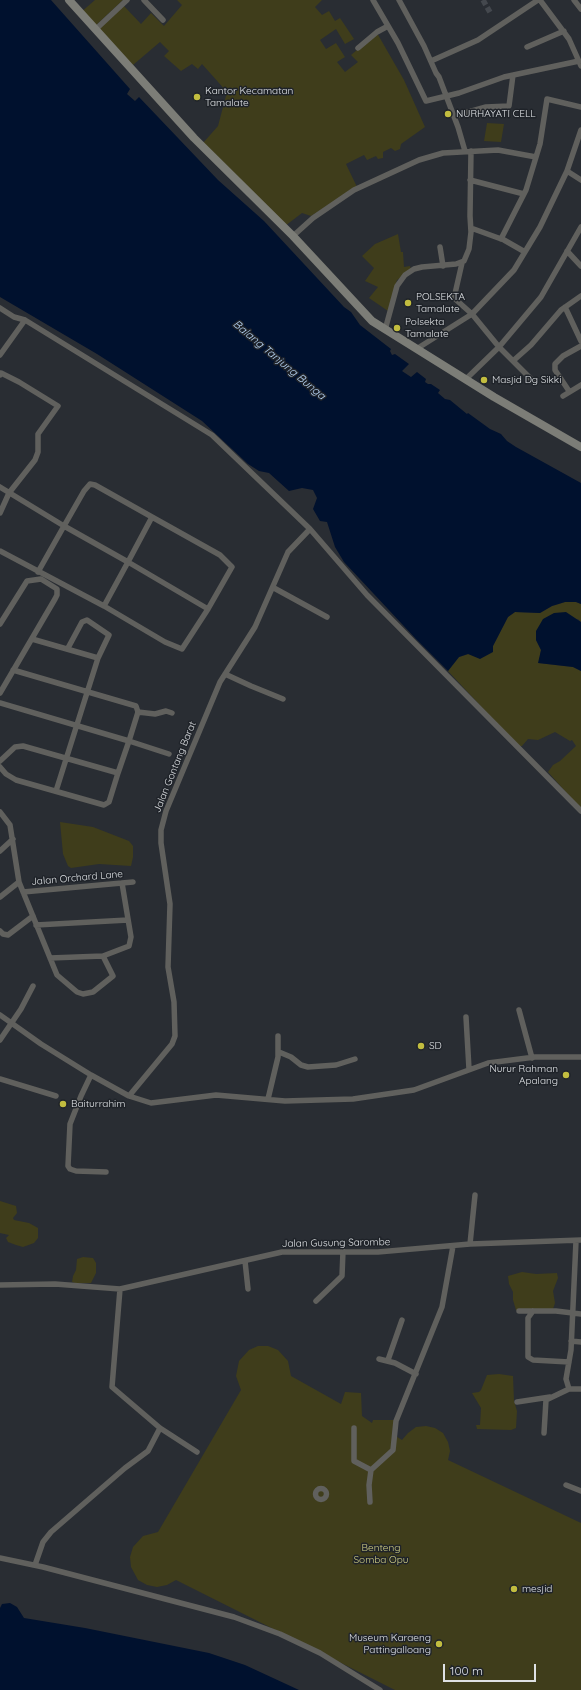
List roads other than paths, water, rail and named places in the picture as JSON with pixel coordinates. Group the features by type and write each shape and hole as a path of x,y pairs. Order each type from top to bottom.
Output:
{"street":[{"path":"69,0 194,138 293,236 362,312 385,330 418,348 466,379 581,447"},
{"path":"96,29 127,0"},
{"path":"144,0 163,20"},
{"path":"373,0 402,50 425,100 430,101 446,97 513,75 580,60 564,31 539,0 478,40 431,61"},
{"path":"399,0 431,61 468,151 471,228 468,250 462,263 454,298 472,314 499,347 533,381"},
{"path":"574,0 581,9"},
{"path":"358,48 377,32 388,26"},
{"path":"528,47 564,31"},
{"path":"454,116 486,107 509,106 513,75"},
{"path":"501,239 524,194 536,157 548,100 581,107"},
{"path":"418,348 472,314 506,279 540,227 567,171 581,130"},
{"path":"293,236 313,218 339,199 365,183 419,160 443,153 468,151 509,151 536,157"},
{"path":"567,171 581,180"},
{"path":"470,180 524,194"},
{"path":"466,379 499,347 541,297 581,227"},
{"path":"471,228 501,239 525,252"},
{"path":"440,247 443,266"},
{"path":"567,251 581,266"},
{"path":"385,330 397,286 401,279 417,268 462,263"},
{"path":"513,361 565,307 581,296"},
{"path":"565,307 581,341"},
{"path":"0,308 14,317 25,320 204,430 310,529 367,595 581,811"},
{"path":"0,355 25,320"},
{"path":"569,391 556,370 555,364 563,356 581,346"},
{"path":"0,375 1,374 19,382 58,406 38,434 38,452 34,460 10,493 0,513"},
{"path":"563,396 581,385"},
{"path":"0,552 38,572 104,606 180,649 184,647 231,570 230,565 220,555 92,484 84,491 38,572"},
{"path":"0,487 64,526 208,609"},
{"path":"104,606 152,517"},
{"name":"Jalan Gontang Barat","path":"129,1096 172,1044 175,1036 174,1002 168,967 170,900 161,843 161,830 166,811 225,674 255,627 274,588 288,552 310,529"},
{"path":"0,624 27,581 36,578 46,581 57,589 57,595 0,693"},
{"path":"274,588 327,617"},
{"path":"56,791 86,691 98,658 109,636 87,620 83,620 68,648"},
{"path":"32,639 68,648 98,658"},
{"path":"0,767 6,774 16,780 106,805 110,799 138,712 136,706 14,670"},
{"path":"225,674 282,699"},
{"path":"0,703 169,754"},
{"path":"138,712 155,714 166,711 172,713"},
{"path":"0,761 15,747 23,746 118,773"},
{"path":"0,812 10,825 19,882 54,971 60,979 77,992 83,994 93,992 113,976 103,956"},
{"path":"0,851 13,840"},
{"path":"0,898 19,882"},
{"name":"Jalan Orchard Lane","path":"23,892 133,882"},
{"path":"50,958 103,956 129,946 130,937 122,884"},
{"path":"0,931 3,934 8,935 33,916"},
{"path":"36,925 128,920"},
{"path":"0,1040 12,1024 33,986"},
{"path":"519,1010 532,1058"},
{"path":"0,1015 41,1044 91,1075 129,1096 151,1103 216,1095 285,1101 353,1099 400,1093 425,1086 488,1063 532,1058 581,1057"},
{"path":"466,1017 469,1069"},
{"path":"268,1099 279,1052 278,1036"},
{"path":"279,1052 291,1056 301,1065 308,1067 336,1065 355,1059"},
{"path":"91,1075 80,1096 70,1124 68,1166 70,1169 76,1171 106,1172"},
{"path":"0,1079 56,1096"},
{"path":"470,1244 475,1195"},
{"path":"569,1389 566,1379 571,1342 578,1240"},
{"name":"Jalan Gusung Sarombe","path":"0,1285 55,1284 120,1289 282,1252 378,1252 470,1244 578,1240"},
{"path":"370,1502 370,1470 393,1450 396,1421 442,1307 453,1246"},
{"path":"316,1301 342,1276 343,1251"},
{"path":"245,1261 248,1289"},
{"path":"120,1289 112,1387 160,1428 196,1452"},
{"path":"519,1311 556,1311 581,1314"},
{"path":"533,1311 529,1316 527,1330 529,1359 569,1362"},
{"path":"388,1360 402,1320"},
{"path":"571,1342 581,1342"},
{"path":"379,1359 388,1360 416,1374"},
{"path":"517,1402 550,1398 564,1393 569,1389 581,1390"},
{"path":"544,1432 545,1404 546,1400 550,1398"},
{"path":"35,1565 43,1542 51,1532 125,1468 148,1451 160,1428"},
{"path":"354,1428 354,1461 370,1470"},
{"path":"566,1485 581,1491"},
{"path":"0,1558 35,1565 234,1617 301,1643 380,1690"}],"water":[{"name":"Balang Tanjung Bunga","path":"0,0 51,0 130,89 127,94 135,101 139,97 218,180 264,221 344,307 351,312 360,325 391,349 390,351 392,355 395,354 409,364 402,371 411,377 417,372 426,379 425,382 440,390 438,393 445,399 450,400 467,414 468,413 490,429 501,434 507,441 516,447 581,483 581,604 576,602 565,602 552,606 540,613 515,612 508,617 493,646 493,652 480,659 468,654 459,657 448,671 344,562 335,547 327,522 320,521 313,509 317,498 313,490 302,488 289,491 269,473 259,471 248,464 202,421 97,354 0,297"},
{"path":"566,612 581,622 581,671 573,667 538,663 541,650 536,640 536,631 543,619 554,613"},
{"path":"10,1603 17,1607 24,1618 85,1628 209,1653 245,1665 299,1690 0,1690 0,1608 2,1604"}],"tunnel":[{"path":"483,0 491,14"}],"place":[{"name":"Kantor Kecamatan Tamalate","path":"197,97"},
{"name":"NURHAYATI CELL","path":"448,114"},
{"name":"POLSEKTA Tamalate","path":"408,303"},
{"name":"Polsekta Tamalate","path":"397,328"},
{"name":"Masjid Dg Sikki","path":"484,380"},
{"name":"SD","path":"421,1046"},
{"name":"Nurur Rahman Apalang","path":"566,1075"},
{"name":"Baiturrahim","path":"63,1104"},
{"name":"mesjid","path":"514,1589"},
{"name":"Museum Karaeng Pattingalloang","path":"439,1644"}],"park label":[{"name":"Benteng Somba Opu","path":"381,1554"}]}
